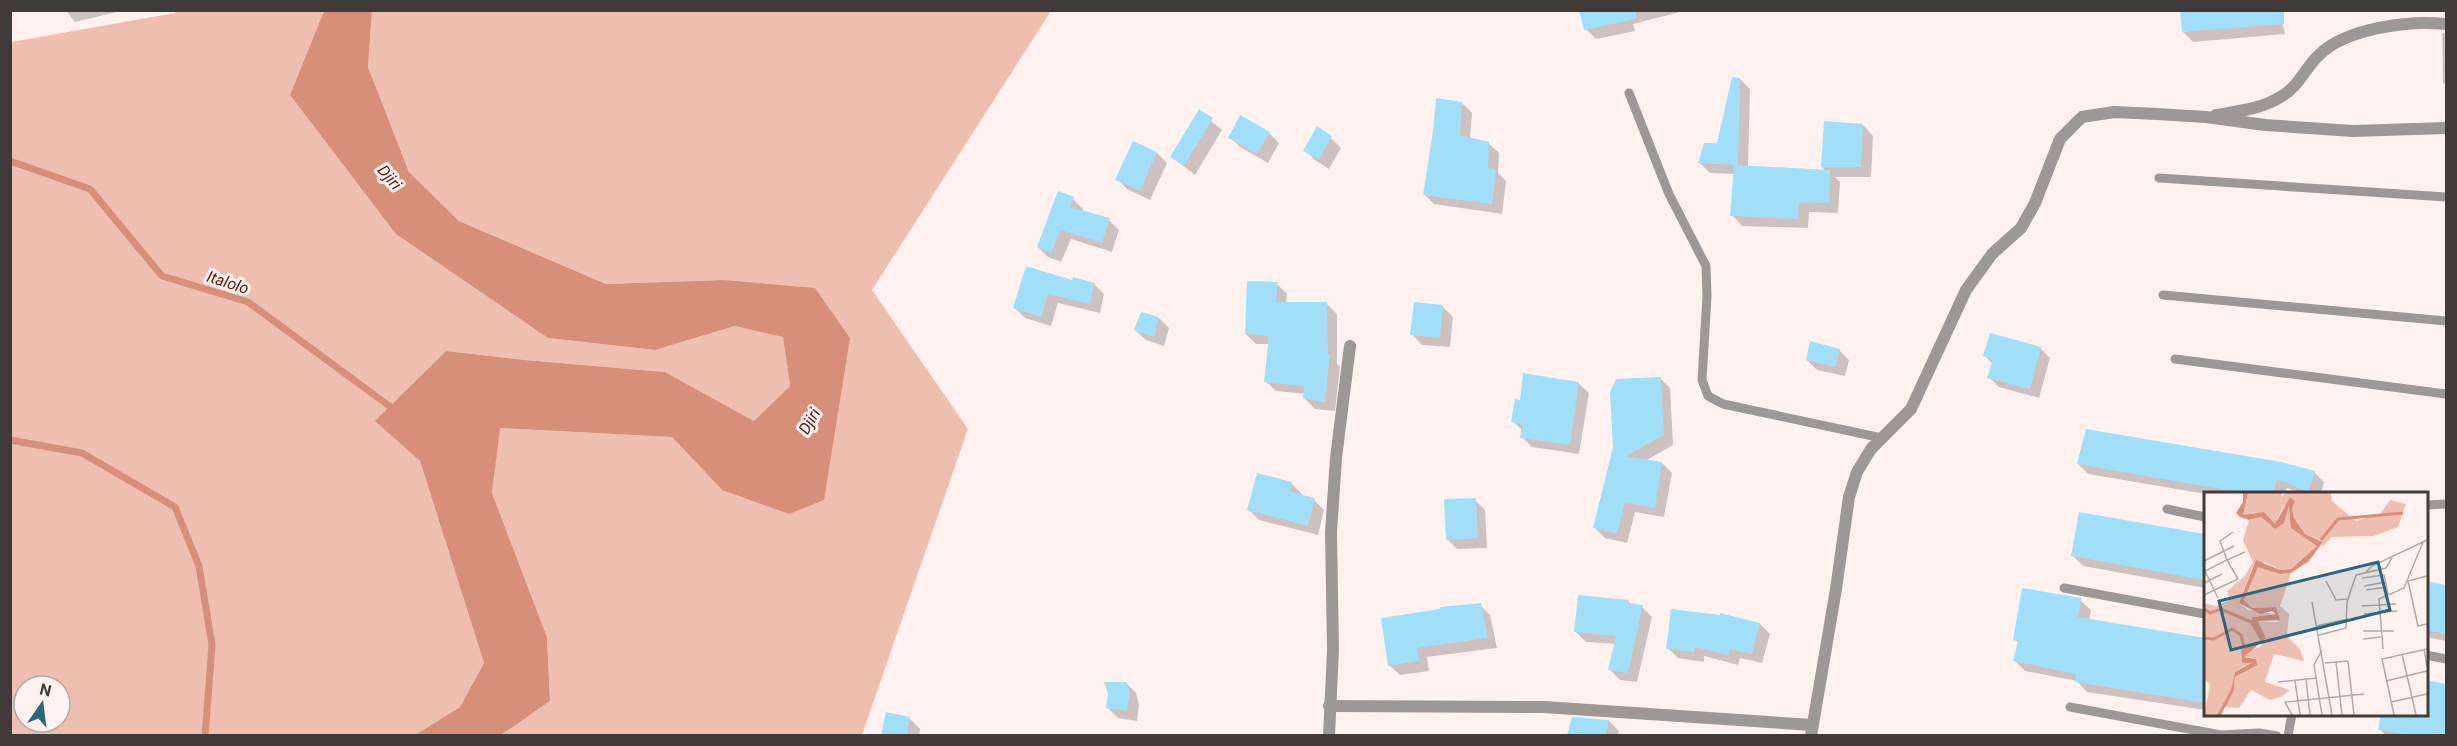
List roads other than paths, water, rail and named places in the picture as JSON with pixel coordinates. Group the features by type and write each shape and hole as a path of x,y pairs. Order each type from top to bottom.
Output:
{"street":[{"path":"2206,117 2261,107 2284,95 2297,83 2311,62 2328,46 2354,34 2404,24 2446,24"},
{"path":"1329,706 1545,707 1812,730 1849,497 1857,472 1871,449 1911,410 1966,290 1992,254 2021,228 2035,203 2060,139 2082,117 2114,112 2206,117 2265,125 2353,131 2446,128"},
{"path":"1329,735 1333,650 1331,532 1336,458 1350,346"}],"lane":[{"path":"1629,93 1669,194 1706,266 1707,296 1702,380 1703,389 1708,396 1723,404 1882,438"},
{"path":"2159,178 2446,197"},
{"path":"2163,295 2446,321"},
{"path":"2175,359 2446,394"},
{"path":"2427,506 2446,504"},
{"path":"2167,509 2204,517"},
{"path":"2064,588 2204,614"},
{"path":"2427,655 2446,659"},
{"path":"2070,707 2221,735 2259,733 2277,735"},
{"path":"2288,735 2292,716"}],"water":[{"name":"Djiri","path":"324,11 372,11 368,67 409,172 459,221 606,284 723,280 815,288 850,338 824,500 789,514 722,490 672,437 500,428 492,493 547,637 550,701 501,735 415,735 460,707 484,663 420,461 375,421 446,351 665,372 754,421 790,386 783,337 735,326 655,350 548,338 396,234 290,95"}],"waterway":[{"name":"Italolo","path":"10,161 90,189 162,276 248,302 396,411"},
{"path":"10,440 82,453 175,507 199,566 212,645 205,736"}]}
